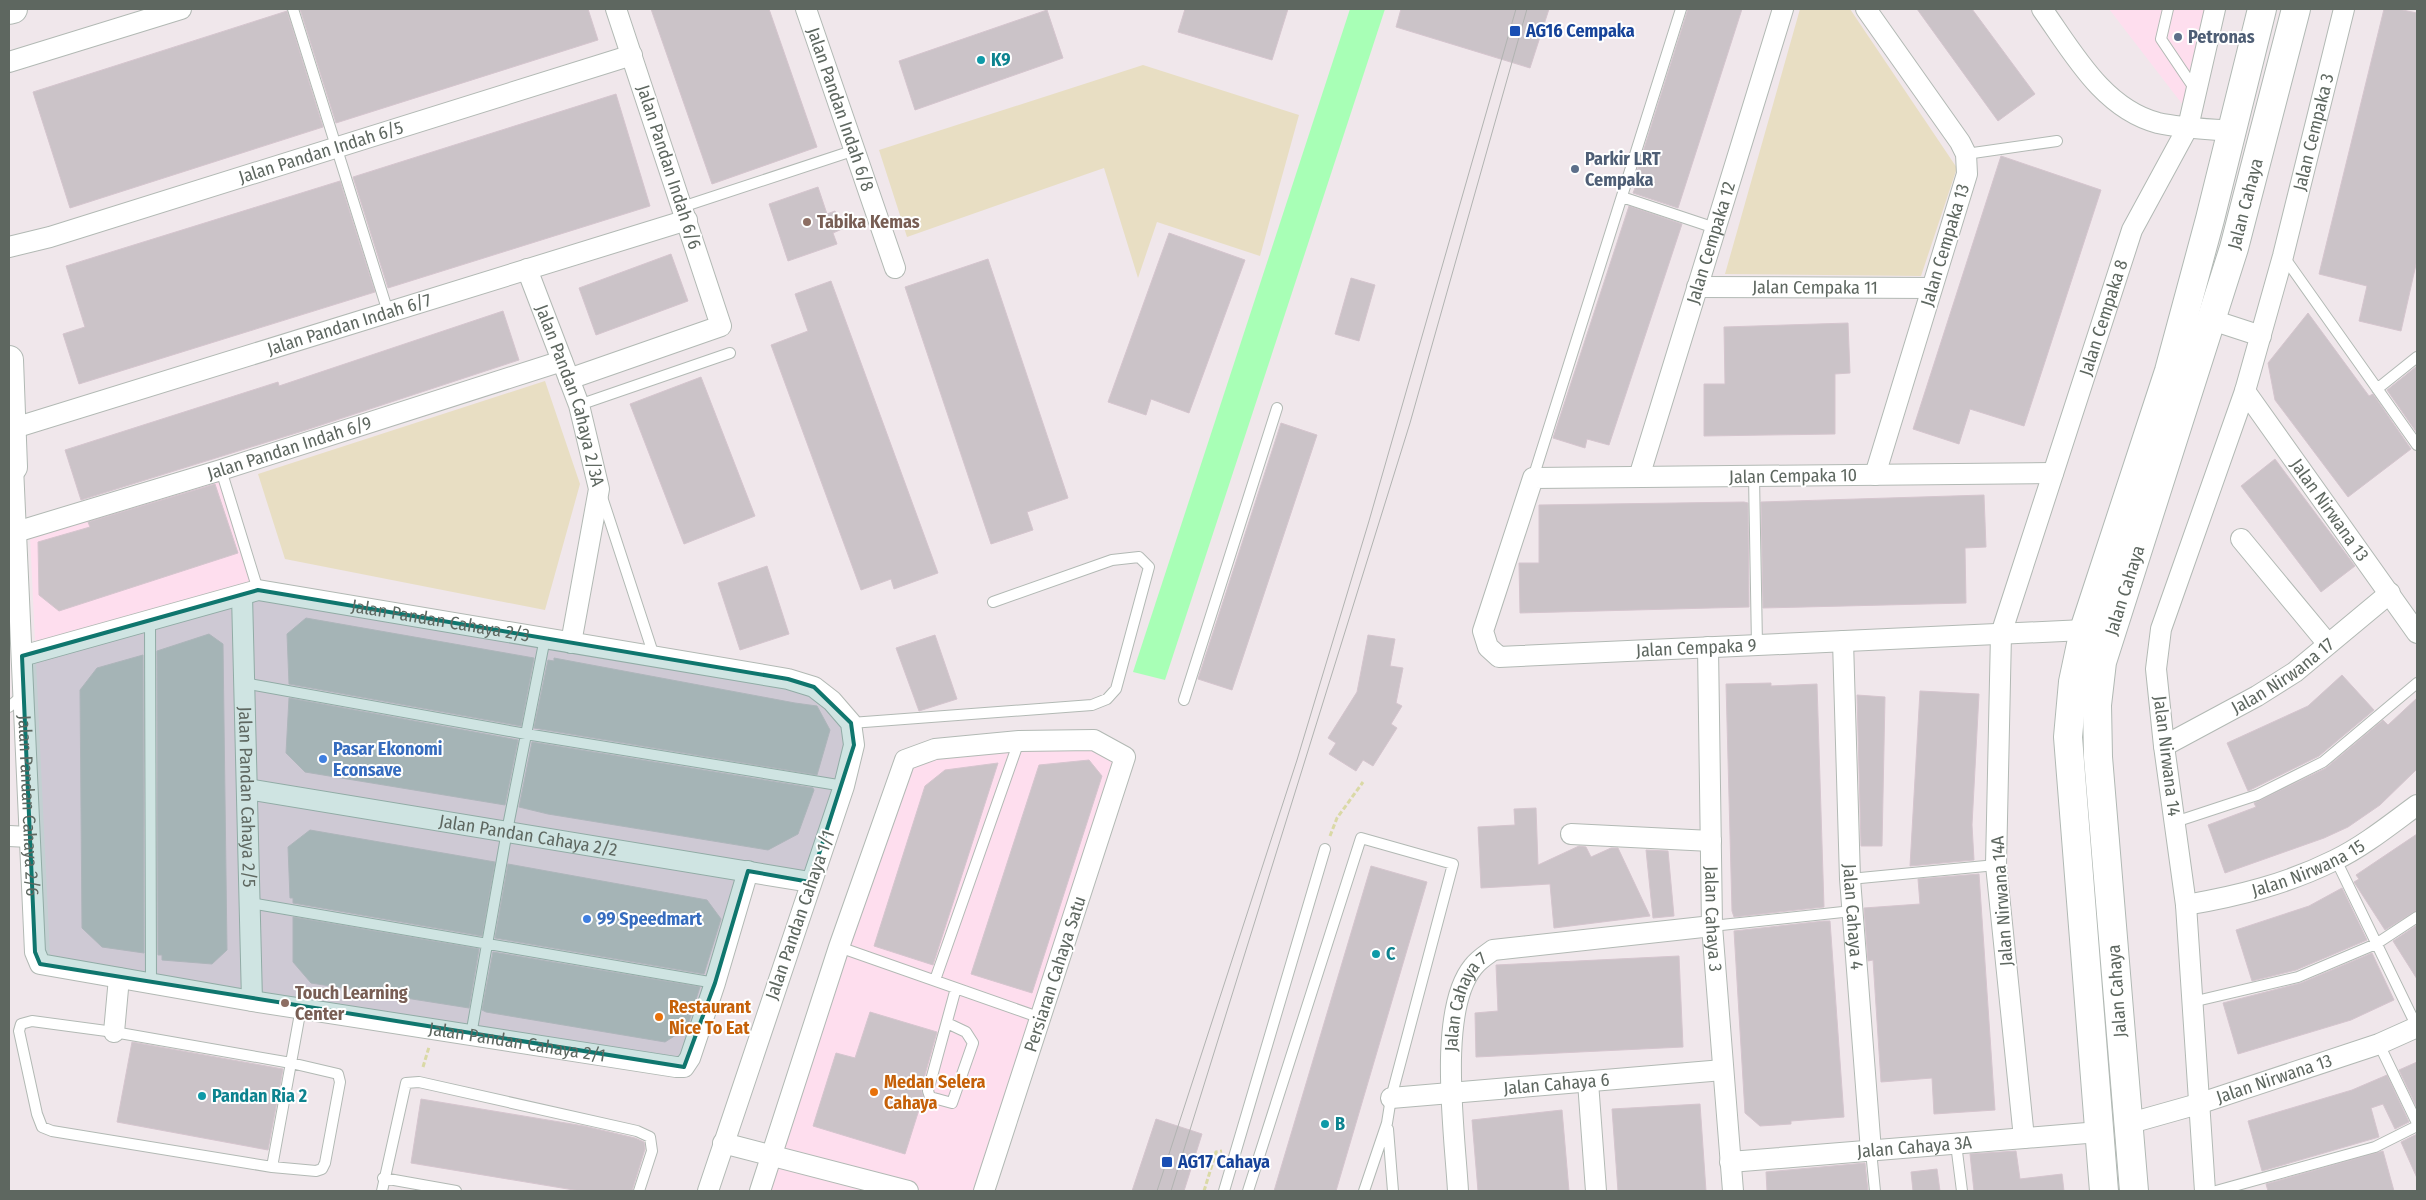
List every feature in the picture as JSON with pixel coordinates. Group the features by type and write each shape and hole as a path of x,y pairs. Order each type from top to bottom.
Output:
{"main road":[{"path":"9,10 13,9"},
{"name":"Jalan Cahaya","path":"2104,1191 2068,737 2073,682 2084,630 2169,371 2210,219 2262,9"},
{"name":"Jalan Cahaya","path":"2134,1191 2098,757 2097,705 2102,662 2234,248 2296,9"},
{"path":"9,360 12,429 11,466"}],"street":[{"path":"9,62 181,9"},
{"name":"Jalan Pandan Indah 6/6","path":"566,370 721,326 616,9"},
{"name":"Jalan Pandan Indah 6/8","path":"806,9 895,268"},
{"name":"Jalan Cempaka 12","path":"1638,477 1783,9"},
{"path":"1866,9 1960,142 1966,154"},
{"path":"2042,9 2085,69 2108,96 2141,116 2157,122 2231,131"},
{"name":"Jalan Cempaka 8","path":"2001,634 2132,230 2188,127 2215,9"},
{"name":"Jalan Cempaka 3","path":"2261,336 2283,256 2344,9"},
{"name":"Jalan Pandan Indah 6/5","path":"9,247 50,237 632,55"},
{"name":"Jalan Cempaka 13","path":"1875,475 1967,174 1966,154"},
{"name":"Jalan Pandan Indah 6/7","path":"12,429 527,269 685,214"},
{"name":"Jalan Pandan Cahaya 2/3A","path":"527,269 579,405 599,489 571,643"},
{"name":"Jalan Cempaka 11","path":"1697,287 1931,288"},
{"path":"2212,320 2261,336"},
{"name":"Jalan Nirwana 14","path":"2205,1191 2186,905 2164,746 2156,669 2161,629 2245,392 2261,336"},
{"name":"Jalan Pandan Indah 6/9","path":"16,532 566,370"},
{"name":"Jalan Nirwana 13","path":"2245,392 2416,631"},
{"name":"Jalan Pandan Cahaya 2/6","path":"11,466 16,532 13,574 22,656 16,701 29,837 36,952 40,964"},
{"name":"Jalan Cempaka 10","path":"1533,478 2053,473"},
{"name":"Jalan Cempaka 9","path":"1533,478 1483,631 1488,647 1499,657 2084,630"},
{"path":"2241,539 2328,644"},
{"name":"Jalan Pandan Cahaya 2/3","path":"22,656 250,593 545,638 788,679 814,687 832,700 851,723"},
{"name":"Jalan Pandan Cahaya 2/5","path":"250,593 244,683 252,1001"},
{"name":"Jalan Nirwana 17","path":"2164,746 2265,691 2295,672 2390,593"},
{"name":"Jalan Nirwana 14A","path":"2001,634 1996,865 2024,1138"},
{"name":"Jalan Cahaya 4","path":"1843,641 1850,879 1872,1151"},
{"name":"Jalan Cahaya 3","path":"1708,647 1712,926 1732,1191"},
{"name":"Jalan Pandan Cahaya 1/1","path":"708,1191 810,882 844,786 854,745 851,723"},
{"name":"Persiaran Cahaya Satu","path":"984,1191 1125,757 1094,740 1020,741"},
{"path":"760,1191 839,947 905,760 935,749 1020,741"},
{"name":"Jalan Pandan Cahaya 2/2","path":"247,789 810,882"},
{"name":"Jalan Nirwana 15","path":"2186,905 2245,894 2290,880 2336,860 2417,805"},
{"path":"1571,834 1711,841"},
{"path":"9,836 29,837"},
{"name":"Jalan Pandan Cahaya 2/1","path":"40,964 252,1001 684,1067 690,1058 715,983 748,871"},
{"name":"Jalan Cahaya 7","path":"1458,1191 1451,1034 1457,999 1472,968 1493,950 1712,926"},
{"path":"114,1032 119,978"},
{"name":"Jalan Nirwana 13","path":"2127,1124 2198,1104 2380,1044 2417,1027"},
{"name":"Jalan Cahaya 6","path":"1390,1098 1723,1070"},
{"path":"1588,1082 1596,1191"},
{"name":"Jalan Cahaya 3A","path":"1730,1162 2099,1132"},
{"path":"723,1143 771,1154 873,1186 908,1191"}],"lane":[{"path":"293,9 388,312"},
{"path":"1533,478 1681,9"},
{"path":"2168,9 2160,39 2197,93"},
{"path":"1966,154 2057,141"},
{"path":"685,214 855,150"},
{"path":"1622,198 1715,228"},
{"path":"2283,256 2417,445"},
{"path":"579,405 730,353"},
{"path":"2377,389 2417,357"},
{"path":"1184,700 1277,408"},
{"path":"222,470 250,593"},
{"path":"1754,476 1757,645"},
{"path":"599,489 654,656"},
{"path":"851,723 1092,705 1107,699 1116,689 1149,567 1139,557 1112,560 993,602"},
{"path":"150,620 151,983"},
{"path":"470,1035 507,831 545,638"},
{"path":"244,683 526,734 844,786"},
{"path":"2175,822 2257,795 2323,762 2417,683"},
{"path":"935,980 1020,741"},
{"path":"1248,1191 1361,838 1453,864 1390,1098 1388,1123 1393,1191"},
{"path":"1224,1191 1325,849"},
{"path":"2336,860 2417,1027"},
{"path":"1850,879 1996,865"},
{"path":"250,903 715,983"},
{"path":"1712,926 1852,911"},
{"path":"2192,1002 2298,977 2376,944 2417,917"},
{"path":"839,947 1041,1018"},
{"path":"947,1023 966,1032 973,1043 952,1104 930,1097 928,1091 956,988"},
{"path":"272,1167 301,1008"},
{"path":"32,1021 114,1032 291,1063 338,1074 338,1092 325,1163 322,1168 316,1171 272,1167 52,1131 42,1127 19,1031 21,1024 32,1021"},
{"path":"2216,1191 2376,1147 2417,1124 2380,1044"},
{"path":"382,1191 383,1178 406,1083 419,1082 650,1137 652,1151 639,1191"},
{"path":"1364,1191 1388,1123"},
{"path":"1956,1144 1962,1191"},
{"name":"Jalan Cahaya 4","path":"1872,1151 1875,1191"},
{"path":"383,1178 456,1191"}],"path":[{"path":"1325,849 1338,818 1364,782"},
{"path":"419,1082 434,1029"}],"highlighted area":[{"path":"258,590 788,679 814,687 851,723 854,745 810,882 748,871 715,983 684,1067 40,964 35,952 22,656"}],"shaded area":[{"path":"1350,9 1385,9 1165,680 1133,672"},
{"path":"1800,9 1850,9 1957,168 1921,276 1725,274"},
{"path":"2109,9 2208,9 2186,109"},
{"path":"1143,65 1299,115 1260,256 1157,222 1138,278 1104,168 907,237 879,150"},
{"path":"545,381 580,484 545,610 285,559 258,474"},
{"path":"219,478 256,598 810,694 845,728 846,744 839,778 805,871 741,862 681,1059 50,957 30,536"},
{"path":"1027,747 1092,749 1115,761 975,1191 770,1191 822,1022 911,766 937,756"}],"building":[{"path":"300,9 588,9 598,40 336,123"},
{"path":"651,9 769,9 817,147 712,184"},
{"path":"1185,9 1288,9 1272,60 1178,32"},
{"path":"1401,9 1549,9 1530,68 1396,27"},
{"path":"1688,9 1742,9 1678,208 1633,193 1635,188 1632,187"},
{"path":"1917,9 1972,9 2035,94 1998,121"},
{"path":"2384,9 2398,9 2417,13 2417,260 2401,331 2359,321 2367,286 2319,274"},
{"name":"K9","path":"1047,10 1063,58 915,110 899,61"},
{"path":"287,11 323,127 70,208 33,92"},
{"path":"616,94 650,206 388,288 353,177"},
{"path":"2001,156 2101,190 2024,426 1970,409 1959,444 1913,429"},
{"path":"340,181 375,292 79,384 63,334 85,327 66,266"},
{"name":"Tabika Kemas","path":"818,187 827,214 835,211 842,229 833,233 837,244 788,261 769,204"},
{"path":"1629,206 1682,224 1609,445 1587,439 1585,448 1553,438"},
{"path":"1169,233 1245,260 1189,413 1151,399 1146,415 1108,402"},
{"path":"671,254 688,301 596,335 579,288"},
{"path":"988,259 1068,498 1027,512 1033,530 991,544 905,287"},
{"path":"1351,278 1375,285 1359,341 1335,334"},
{"path":"831,281 938,573 894,589 891,579 861,590 771,345 808,331 795,294"},
{"path":"503,311 519,360 309,429 81,500 65,450 278,382 279,386"},
{"path":"2308,313 2369,396 2373,394 2411,449 2348,497 2275,400 2268,363"},
{"path":"1848,323 1850,373 1835,374 1835,434 1704,436 1704,384 1725,384 1724,327"},
{"path":"2417,366 2417,433 2387,390"},
{"path":"701,377 755,516 684,544 630,404"},
{"path":"1281,423 1317,435 1232,690 1198,679"},
{"path":"2275,459 2355,566 2321,592 2241,486"},
{"path":"215,484 238,553 59,611 39,595 38,542 90,527 88,522"},
{"path":"1984,495 1986,547 1965,548 1966,603 1763,608 1761,502"},
{"path":"1748,503 1749,607 1520,613 1519,563 1539,563 1539,505"},
{"path":"767,566 789,634 740,650 718,583"},
{"path":"306,618 534,658 521,726 289,684 287,634"},
{"path":"209,634 223,644 227,950 212,964 162,960 162,955 158,955 157,651"},
{"path":"935,635 957,699 919,711 896,648"},
{"path":"1368,635 1395,639 1390,666 1403,668 1396,703 1402,706 1391,724 1397,728 1373,766 1363,760 1356,771 1329,754 1336,743 1328,738 1357,692"},
{"path":"143,655 144,953 102,947 82,928 80,690 97,668"},
{"path":"554,658 817,706 830,730 817,775 534,728 548,660 554,661"},
{"path":"2342,675 2374,710 2319,756 2248,791 2227,743 2308,706"},
{"path":"1771,683 1771,686 1817,684 1824,907 1734,917 1732,911 1726,684"},
{"path":"1920,691 1979,694 1972,825 1974,860 1910,866"},
{"path":"1857,695 1885,697 1882,846 1861,846"},
{"path":"289,698 518,740 505,805 305,772 286,753"},
{"path":"2417,698 2417,769 2380,805 2348,827 2324,838 2225,873 2208,825 2256,807 2254,803 2326,768 2383,720 2388,725"},
{"path":"532,742 813,788 814,790 798,834 768,850 548,814 519,807"},
{"path":"1089,760 1102,776 1032,993 971,974 1039,765"},
{"path":"998,763 933,965 874,946 925,786 945,770"},
{"path":"1536,808 1538,865 1579,846 1586,847 1591,857 1611,848 1618,848 1650,916 1554,928 1550,884 1481,888 1478,827 1515,825 1514,809"},
{"path":"310,830 495,862 482,936 293,903 293,898 290,898 288,847"},
{"path":"2417,834 2417,910 2385,930 2354,882 2359,879 2356,875"},
{"path":"1646,850 1668,851 1674,916 1653,918"},
{"path":"508,864 707,900 721,919 704,974 495,938"},
{"path":"1371,866 1427,882 1336,1191 1274,1191"},
{"path":"1979,874 1995,1110 1934,1114 1932,1078 1881,1082 1873,960 1868,961 1864,908 1920,904 1918,879"},
{"path":"2342,888 2367,940 2296,970 2252,981 2236,930 2309,906"},
{"path":"293,917 479,949 469,1008 311,983 293,962"},
{"path":"1830,921 1844,1117 1791,1121 1791,1124 1760,1126 1745,1113 1734,931"},
{"path":"2417,925 2417,979 2393,941"},
{"path":"493,952 700,987 687,1028 665,1042 486,1012 482,1010"},
{"path":"2372,953 2394,1000 2351,1020 2238,1054 2223,1003 2301,983"},
{"path":"1679,956 1683,1047 1476,1057 1475,1013 1498,1011 1496,965"},
{"name":"Medan Selera Cahaya","path":"870,1012 937,1032 921,1089 923,1097 905,1154 813,1126 836,1053 855,1058"},
{"name":"Pandan Ria 2","path":"132,1042 283,1069 268,1150 117,1122"},
{"path":"2417,1062 2417,1108 2399,1070"},
{"path":"2387,1075 2409,1122 2395,1129 2383,1104 2371,1108 2379,1137 2262,1171 2248,1121 2352,1090"},
{"path":"421,1099 584,1126 635,1138 644,1142 645,1149 632,1191 580,1191 411,1163"},
{"path":"1700,1104 1706,1191 1618,1191 1612,1109"},
{"path":"1562,1110 1569,1191 1478,1191 1472,1120"},
{"name":"AG17 Cahaya","path":"1156,1119 1202,1134 1184,1191 1132,1191"},
{"path":"2417,1134 2417,1178 2401,1142"},
{"path":"2016,1151 2020,1179 2062,1174 2064,1191 1974,1191 1970,1154"},
{"path":"2383,1151 2394,1191 2268,1191 2266,1184"},
{"path":"1865,1163 1868,1191 1767,1191 1766,1172"},
{"path":"1937,1169 1940,1191 1913,1191 1911,1172"}],"tram line":[{"path":"1157,1191 1297,760 1369,521 1516,9"},
{"path":"1171,1191 1410,423 1527,9"}],"place":[{"name":"AG16 Cempaka","path":"1515,31"},
{"name":"Petronas","path":"2178,37"},
{"name":"K9","path":"981,60"},
{"name":"Parkir LRT Cempaka","path":"1575,169"},
{"name":"Tabika Kemas","path":"807,222"},
{"name":"Pasar Ekonomi Econsave","path":"323,759"},
{"name":"99 Speedmart","path":"587,919"},
{"name":"C","path":"1376,954"},
{"name":"Touch Learning Center","path":"285,1003"},
{"name":"Restaurant Nice To Eat","path":"659,1017"},
{"name":"Medan Selera Cahaya","path":"874,1092"},
{"name":"Pandan Ria 2","path":"202,1096"},
{"name":"B","path":"1325,1124"},
{"name":"AG17 Cahaya","path":"1167,1162"}]}
